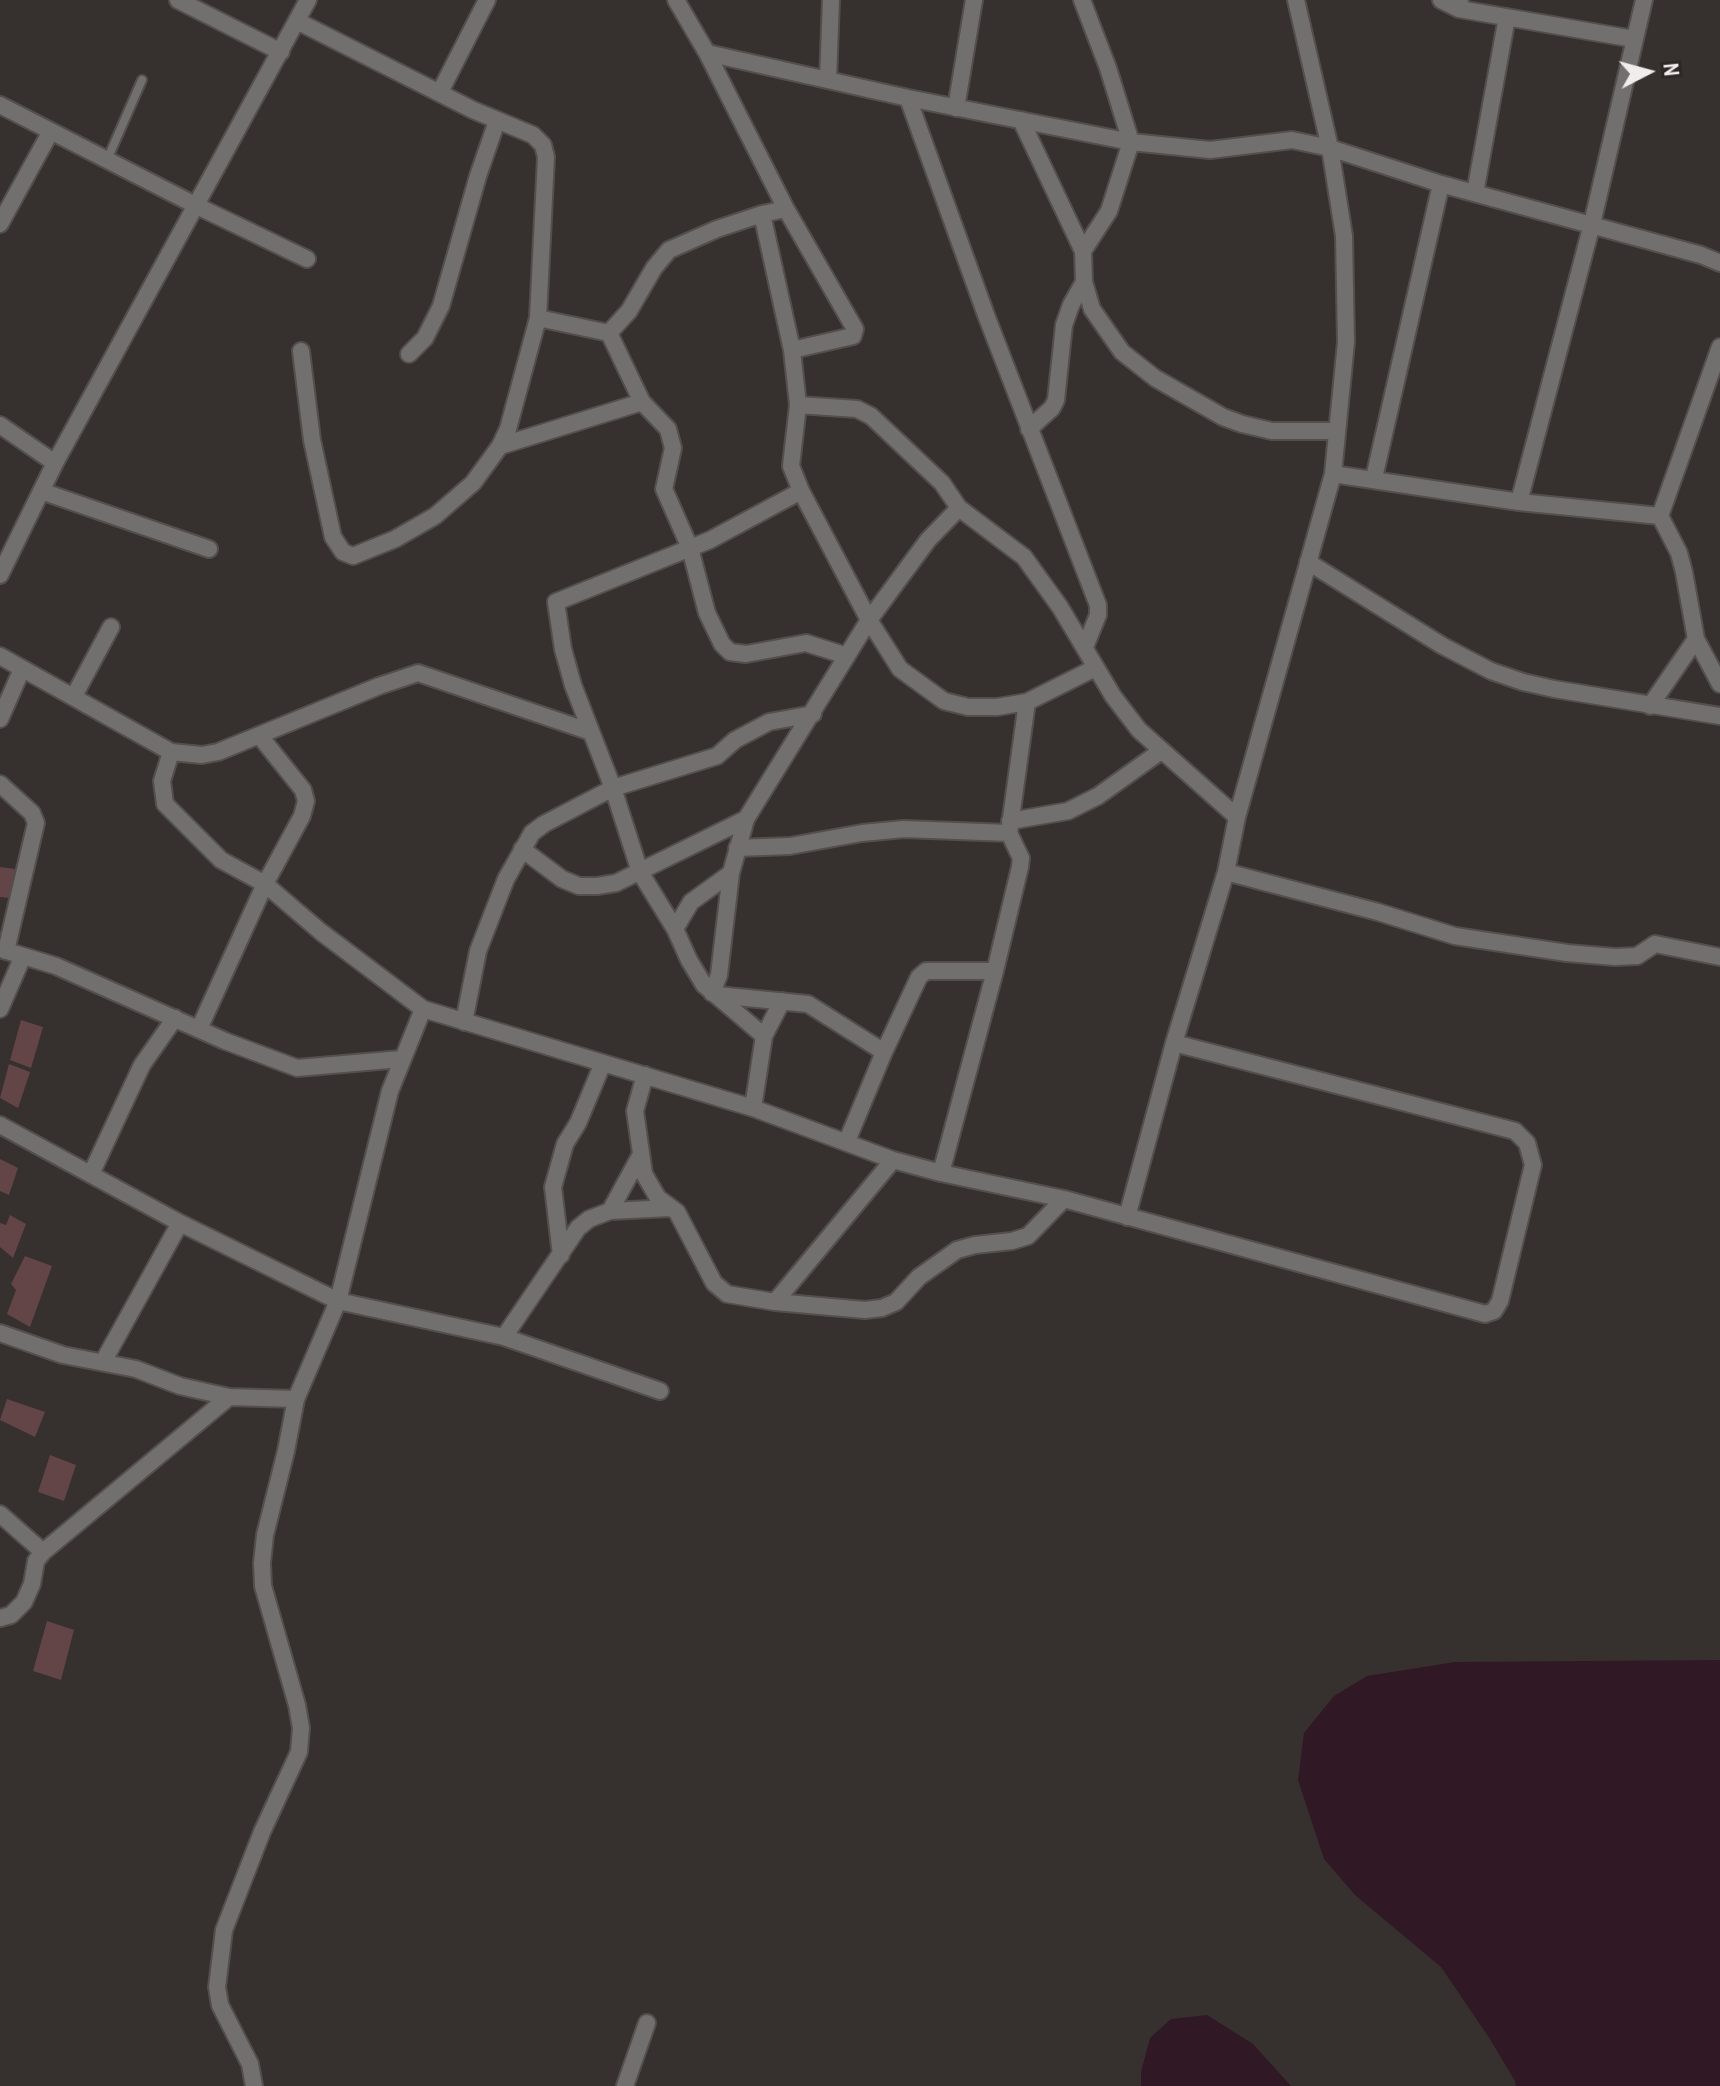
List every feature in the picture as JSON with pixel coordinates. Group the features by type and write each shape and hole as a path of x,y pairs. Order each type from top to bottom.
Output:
{"street":[{"path":"178,0 281,52"},
{"path":"0,575 55,463 308,0"},
{"path":"440,92 487,0"},
{"path":"676,0 707,53 786,209 856,333 792,350"},
{"path":"828,80 831,0"},
{"path":"956,108 974,0"},
{"path":"1066,0 1084,6 1108,68 1131,142 1109,211 1083,251"},
{"path":"1127,1217 1174,1043 1226,872 1237,817 1333,474 1346,342 1344,236 1330,148 1296,0"},
{"path":"1441,0 1507,17 1634,39"},
{"path":"1519,502 1592,224 1644,0"},
{"path":"1475,193 1507,17"},
{"path":"297,21 497,121 533,135 543,145 546,157 538,318 511,421 500,446 473,483 435,516 395,539 353,556 343,552 333,537 315,455 301,351"},
{"path":"707,53 908,98 1131,142 1210,150 1292,140 1330,148 1441,184 1592,224 1720,263"},
{"path":"908,98 1029,429 1098,605 1098,615 1085,647"},
{"path":"0,105 307,259"},
{"path":"1021,120 1083,251 1084,282 1092,309 1122,352 1155,378 1223,417 1242,424 1272,431 1337,431"},
{"path":"409,354 425,338 441,306 497,121"},
{"path":"0,224 51,131"},
{"path":"1374,478 1441,184"},
{"path":"609,333 629,311 654,268 669,250 717,229 786,209"},
{"path":"762,214 792,350 798,405 790,460 801,491 869,620 900,669 944,701 983,707 1027,702 1095,668"},
{"path":"1029,429 1052,408 1056,400 1064,325 1084,282"},
{"path":"538,318 609,333"},
{"path":"609,333 642,402 668,429 673,448 664,489 690,548 707,613 722,644 730,652 746,654 799,642 847,656"},
{"path":"1720,347 1660,516 1679,553 1696,639 1720,684"},
{"path":"500,446 642,402"},
{"path":"798,405 857,409 871,416 942,483 959,508 1024,557 1139,730 1237,817"},
{"path":"0,425 55,463"},
{"path":"1333,474 1519,502 1660,516"},
{"path":"41,491 209,549"},
{"path":"764,1036 714,994 697,974 675,929 640,872 563,649 556,602 690,548 801,491"},
{"path":"714,994 731,873 746,819 869,620 928,540 959,508"},
{"path":"1308,562 1443,646 1491,671 1523,682 1720,716"},
{"path":"74,696 111,627"},
{"path":"1650,706 1696,639"},
{"path":"0,656 171,752 209,754 418,673 591,732"},
{"path":"0,719 22,669"},
{"path":"941,1173 995,971 1021,858 1009,827 1027,702"},
{"path":"464,1022 478,951 506,879 532,833 613,788 717,756 735,740 769,722 813,714"},
{"path":"199,1029 265,884 302,816 306,801 303,790 259,735"},
{"path":"737,848 790,846 904,829 1009,827 1068,811 1098,796 1161,751"},
{"path":"171,752 162,781 165,804 221,860 265,884 321,932 423,1009 753,1108 893,1160 1064,1199 1485,1314 1494,1311 1500,1301 1533,1165 1527,1143 1515,1131 1174,1043"},
{"path":"0,784 32,813 36,823 0,1009"},
{"path":"522,849 562,879 579,886 616,883 746,819"},
{"path":"1226,872 1455,936 1615,957 1637,956 1655,944 1720,957"},
{"path":"675,929 691,902 731,873"},
{"path":"657,900 691,902"},
{"path":"10,952 56,966 297,1068 401,1059"},
{"path":"847,1141 919,977 926,971 995,971"},
{"path":"714,994 808,1004 884,1052"},
{"path":"753,1108 764,1036 782,1001"},
{"path":"254,2086 250,2064 220,2005 217,1987 224,1930 262,1832 299,1752 301,1728 263,1586 265,1535 296,1399 338,1301 390,1091 423,1009"},
{"path":"91,1174 142,1065 175,1018"},
{"path":"561,1255 553,1187 565,1144 578,1123 603,1063"},
{"path":"645,1075 635,1111 640,1156 648,1183 658,1198 682,1219 714,1283 727,1294 775,1302 865,1310 882,1308 896,1302 919,1277 957,1250 1028,1236 1064,1199"},
{"path":"0,1125 180,1223 338,1301 504,1337 660,1391"},
{"path":"610,1211 640,1156"},
{"path":"775,1302 893,1160"},
{"path":"504,1337 578,1228 589,1219 610,1211 670,1208"},
{"path":"103,1362 180,1223"},
{"path":"0,1333 63,1355 136,1369 180,1386 229,1397 296,1399"},
{"path":"0,1618 11,1615 24,1602 32,1584 36,1561 43,1552 229,1397"},
{"path":"0,1514 43,1552"},
{"path":"625,2086 647,2023"}],"lane":[{"path":"107,160 142,80"}],"shaded area":[{"path":"1720,1660 1720,2086 1516,2086 1490,2039 1441,1967 1355,1895 1324,1859 1298,1780 1304,1733 1334,1696 1367,1676 1455,1662"},
{"path":"1207,2015 1253,2044 1291,2086 1141,2086 1141,2072 1150,2038 1171,2019"}],"building":[{"path":"0,867 15,869 9,898 0,897"},
{"path":"21,1020 43,1027 31,1068 10,1060"},
{"path":"9,1064 30,1072 18,1108 0,1098"},
{"path":"0,1159 18,1168 9,1195 0,1191"},
{"path":"10,1215 26,1224 13,1258 0,1247 0,1223 6,1225"},
{"path":"25,1256 52,1266 30,1327 7,1314 16,1290 11,1284"},
{"path":"7,1399 45,1412 35,1437 0,1420"},
{"path":"50,1455 76,1465 64,1501 38,1492"},
{"path":"47,1621 74,1630 61,1680 33,1671"}]}
